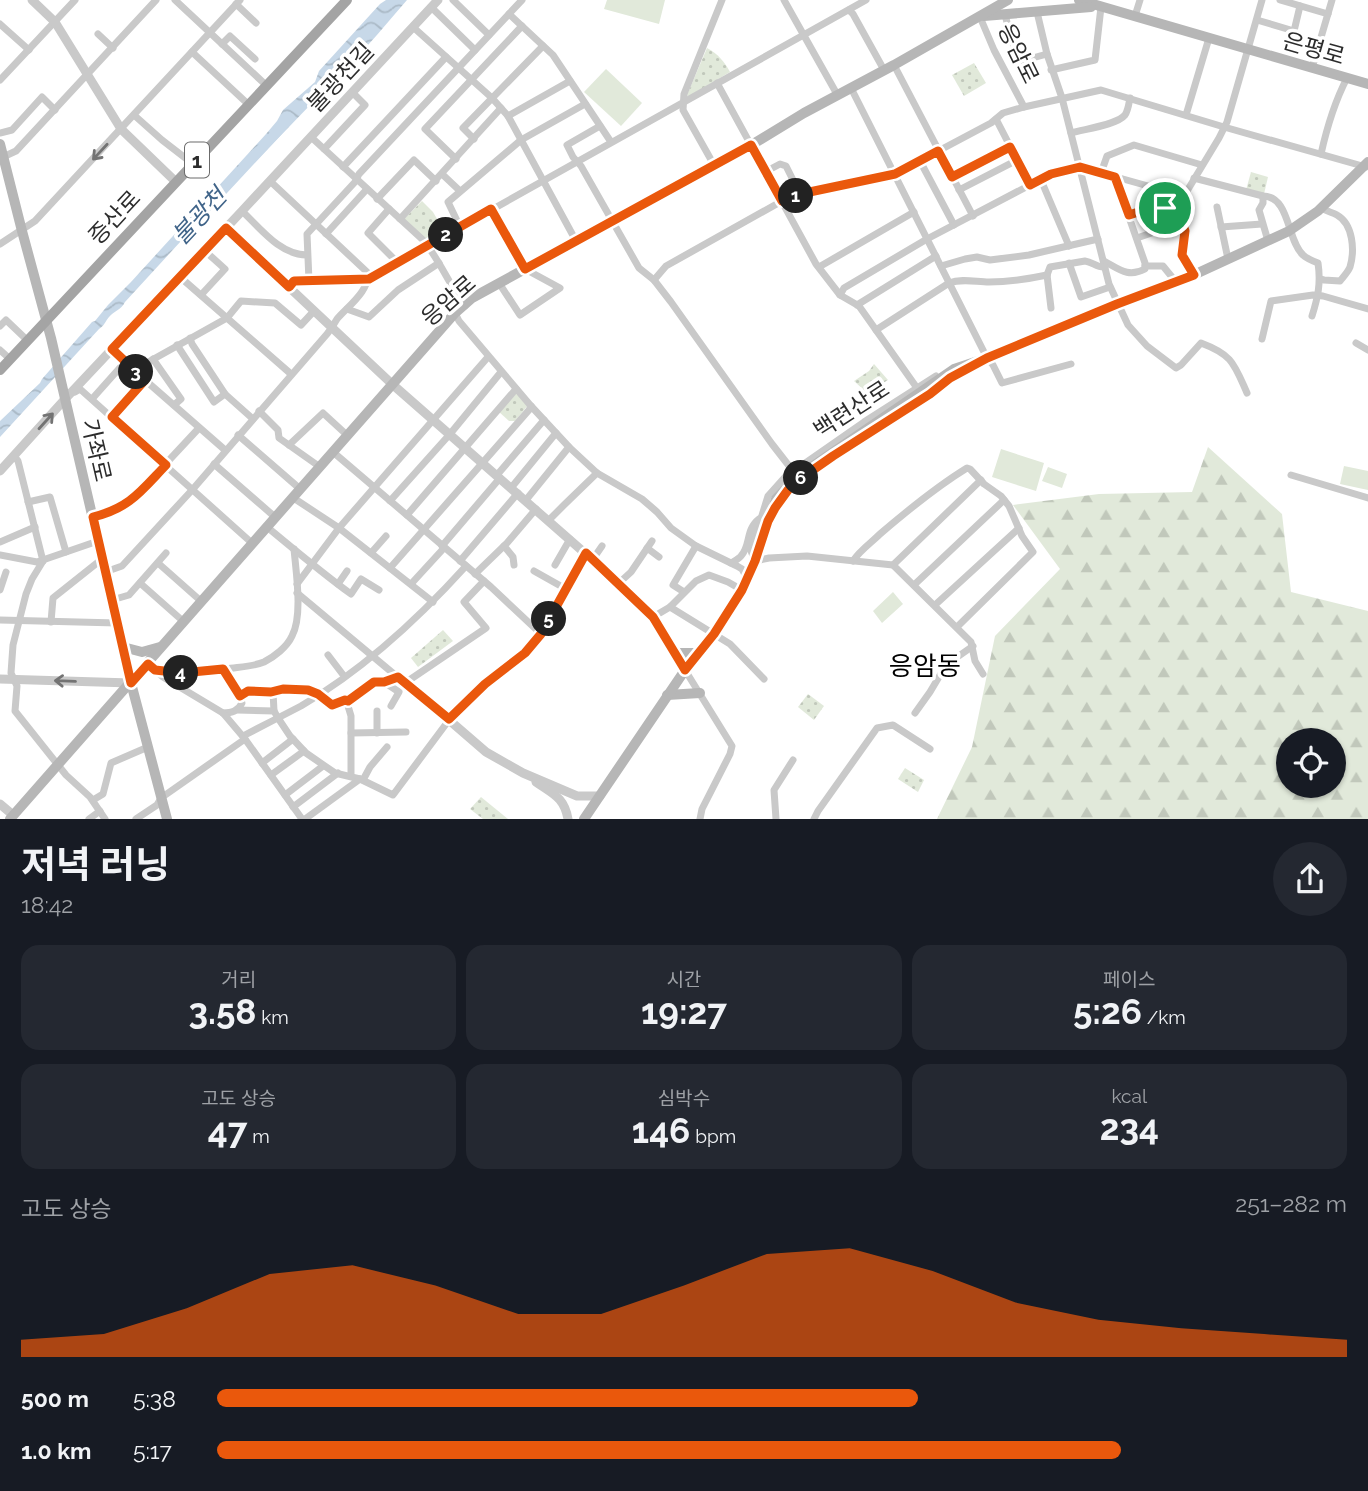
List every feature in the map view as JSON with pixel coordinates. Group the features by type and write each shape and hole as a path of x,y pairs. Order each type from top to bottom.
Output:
{"main road":[{"name":"증산로","path":"0,370 347,0"},
{"name":"응암로","path":"13,818 131,683 151,667 163,646 299,488 455,313 472,298 1009,0"},
{"name":"은평로","path":"1079,0 1368,84"},
{"path":"980,17 1101,7"},
{"path":"0,144 46,320"},
{"name":"백련산로","path":"584,819 667,695 714,634 742,590 755,561 765,519 776,499 797,477 954,369 1194,275 1290,230 1322,208 1367,165"},
{"name":"가좌로","path":"46,320 122,647 167,819"},
{"path":"122,647 142,652 163,646"},
{"path":"674,652 697,653"},
{"path":"667,695 700,693"},
{"path":"111,705 137,705"}],"street":[{"path":"32,0 55,22 121,129 176,182"},
{"path":"0,80 75,0"},
{"path":"3,157 16,151 156,0"},
{"path":"175,0 267,86"},
{"path":"453,0 489,35"},
{"path":"309,281 307,234 522,0"},
{"path":"714,165 682,110 684,94 722,0"},
{"path":"784,0 838,96"},
{"path":"289,287 294,281 369,279 866,0"},
{"path":"1135,16 1140,0"},
{"name":"은평로","path":"1249,49 1262,0"},
{"path":"1280,0 1328,14"},
{"path":"1312,68 1332,0"},
{"path":"0,244 35,221 238,2 256,23"},
{"path":"435,4 475,50"},
{"name":"불광천길","path":"0,471 65,395 205,251 435,4"},
{"path":"1257,20 1294,31 1300,6"},
{"path":"1051,70 1094,61 1101,7"},
{"path":"849,10 884,70"},
{"path":"1037,12 1110,287 1128,325 1147,346 1176,368 1201,343 1219,350 1236,368 1247,393"},
{"path":"509,14 553,55 611,142"},
{"path":"1006,15 1018,62 1046,54"},
{"name":"응암로","path":"980,17 1024,107"},
{"path":"0,24 29,50"},
{"path":"456,159 425,130 522,26"},
{"path":"413,27 492,98 508,116 576,241"},
{"path":"98,34 113,48"},
{"path":"222,44 230,36 256,59"},
{"path":"1186,115 1209,38"},
{"path":"474,139 463,128 543,46"},
{"path":"1194,275 1182,255 1185,239 1179,214 1181,201 1224,127 1249,49"},
{"path":"192,52 249,105"},
{"path":"343,167 446,57"},
{"path":"894,65 973,215"},
{"path":"1321,154 1337,97 1347,78"},
{"path":"508,116 570,81"},
{"path":"718,83 819,267 840,295 857,305 917,388"},
{"path":"852,88 1002,383 1071,364"},
{"name":"백련산로","path":"654,280 666,266 782,201 800,194 895,174 1003,113 1101,90 1224,127 1367,165"},
{"path":"324,149 365,105 352,92"},
{"path":"0,133 12,130 42,97 55,110"},
{"path":"1071,133 1124,117 1130,98"},
{"path":"460,227 448,202 521,140 586,104"},
{"path":"400,219 501,108"},
{"path":"134,114 162,141 193,164"},
{"path":"996,119 1030,185"},
{"path":"600,126 567,145 639,268 654,280 671,302 793,471"},
{"path":"311,137 427,245 465,306"},
{"path":"1101,173 1107,156 1134,145 1202,165"},
{"path":"952,177 1010,147"},
{"path":"377,199 414,160 436,181"},
{"path":"959,191 1017,160"},
{"path":"920,161 954,225"},
{"path":"765,172 780,164 786,166 800,194"},
{"path":"840,295 844,288 927,239 1051,174 1080,167 1184,196"},
{"path":"442,174 460,191"},
{"path":"1104,264 1136,274 1145,269 1115,177"},
{"path":"1194,178 1274,199 1284,213 1301,254 1318,263 1320,279 1312,316"},
{"path":"1041,180 1069,246"},
{"path":"106,572 122,566 193,489 332,327 369,279 367,272 270,181"},
{"path":"326,234 368,190"},
{"path":"1264,196 1259,210 1268,241"},
{"path":"1129,215 1154,207 1180,211"},
{"path":"1217,207 1228,259"},
{"path":"1320,279 1340,281 1349,270 1353,249 1351,230 1336,214 1322,208"},
{"path":"389,209 368,233 398,262"},
{"path":"491,209 525,269 560,288 520,315 499,284"},
{"path":"242,211 277,244 299,255 307,255"},
{"path":"819,267 914,212"},
{"path":"1221,227 1262,224"},
{"path":"226,228 392,384 549,520 653,617 732,746 702,809 700,819"},
{"path":"1136,238 1160,230 1184,229"},
{"path":"941,266 977,257 1004,259 1098,239"},
{"path":"1049,250 1053,267"},
{"path":"201,295 225,269 205,251"},
{"path":"857,305 936,256"},
{"path":"1051,308 1048,271 1069,263 1090,261 1100,268 1104,264"},
{"path":"346,309 369,317 398,290 439,263"},
{"path":"1069,263 1081,297 1110,287"},
{"path":"1145,266 1163,266 1176,282"},
{"path":"876,330 957,280 1009,281 1047,275"},
{"path":"180,277 291,374"},
{"path":"1262,340 1271,301 1318,295 1368,309"},
{"path":"134,370 227,318 241,301 275,303 301,325 314,311"},
{"path":"455,313 488,357 531,406 597,473 642,499 671,528 696,546 742,569 747,578"},
{"path":"0,326 6,320 27,340"},
{"path":"190,338 225,394 253,419"},
{"path":"1356,342 1368,350"},
{"path":"177,345 214,402 225,394"},
{"path":"112,349 225,450"},
{"path":"0,350 10,359"},
{"path":"297,584 339,528 488,357"},
{"name":"백련산로","path":"765,519 768,496 793,471 957,363 987,358"},
{"path":"153,359 181,399 174,405"},
{"path":"92,399 125,362"},
{"path":"390,501 501,372"},
{"path":"112,417 145,380"},
{"path":"65,395 80,389 253,544"},
{"path":"407,515 516,389"},
{"path":"390,568 531,406"},
{"path":"259,411 278,430 279,438 320,467"},
{"path":"289,444 323,413 348,436"},
{"path":"411,584 544,420"},
{"name":"가좌로","path":"93,517 110,513 131,501 199,428"},
{"path":"136,819 276,714 318,694 344,676 433,602 518,494 556,433"},
{"path":"239,435 299,488"},
{"path":"518,494 569,447"},
{"path":"333,452 484,581 541,634"},
{"path":"14,456 18,461 43,561 32,579 13,645 11,673 17,686 15,711 66,775 93,800 105,819"},
{"path":"214,464 275,517"},
{"path":"853,561 901,516 947,480 967,468 970,469 1009,506 1033,552 957,627"},
{"path":"549,520 597,473"},
{"path":"1291,475 1368,498"},
{"path":"893,565 981,480"},
{"path":"28,502 50,496 66,552"},
{"path":"292,497 339,528 433,602"},
{"path":"914,585 1004,500"},
{"path":"475,574 536,509"},
{"path":"731,563 743,555 755,521 765,519"},
{"path":"0,542 35,527"},
{"path":"267,527 351,594 361,579 379,590"},
{"path":"935,606 1019,528"},
{"path":"371,553 386,536"},
{"path":"555,565 570,539"},
{"path":"0,555 37,562 98,541"},
{"path":"619,583 631,572 650,544 659,557"},
{"path":"504,546 513,556 514,565"},
{"path":"272,692 276,714 304,751 338,773 361,779 393,795 449,719 485,684 525,653 541,634 566,589 589,556 602,546"},
{"path":"684,592 673,585 696,546"},
{"path":"151,667 182,673 247,666 262,662 286,645 296,624 298,593 294,549"},
{"path":"112,600 129,595 166,554"},
{"path":"755,561 807,556 893,565 971,642 975,661 984,674"},
{"path":"51,622 53,598 102,559"},
{"path":"158,563 202,602"},
{"path":"338,584 346,571"},
{"path":"534,571 566,589"},
{"path":"0,590 6,572"},
{"path":"653,617 670,607 696,581 709,575 742,590"},
{"path":"405,683 486,628 464,602 484,581"},
{"path":"140,583 184,622"},
{"path":"298,593 486,752 562,800 568,819"},
{"path":"670,607 738,652 764,679"},
{"path":"0,620 117,623"},
{"path":"915,713 946,665 973,646"},
{"path":"328,655 344,676"},
{"path":"151,667 223,713 303,819 361,779 387,747"},
{"path":"223,669 242,703 232,713 223,713"},
{"path":"240,696 248,691 308,690 332,705 348,701 374,682 398,677"},
{"path":"0,678 131,683"},
{"path":"384,682 399,692 391,706"},
{"path":"348,701 351,716 351,776"},
{"path":"237,710 276,714"},
{"path":"376,712 377,733"},
{"path":"814,819 877,728 893,725 930,749"},
{"path":"351,733 407,732"},
{"path":"262,763 293,739"},
{"path":"93,800 103,794 111,763 148,747"},
{"path":"271,775 304,751"},
{"path":"776,819 774,790 793,760"},
{"path":"285,795 323,765"},
{"path":"293,807 338,773"},
{"path":"523,773 577,796 600,796"},
{"path":"0,804 13,818"},
{"path":"89,819 100,811"}],"green space":[{"path":"607,0 665,0 659,24 604,9"},
{"path":"707,48 720,58 730,72 688,97 687,95"},
{"path":"974,63 986,83 964,96 952,75"},
{"path":"606,69 642,103 621,126 584,92"},
{"path":"1251,172 1268,177 1264,194 1246,190"},
{"path":"422,201 433,212 444,231 427,242 403,220"},
{"path":"874,364 888,380 867,393 854,381"},
{"path":"516,394 523,396 529,404 515,421 509,421 498,411"},
{"path":"1208,447 1282,514 1291,592 1368,611 1368,819 937,819 972,747 995,636 1060,569 1013,505 1099,494 1192,492"},
{"path":"1001,449 1044,463 1036,491 992,477"},
{"path":"1344,466 1368,471 1368,490 1340,484"},
{"path":"1048,467 1067,474 1062,488 1042,481"},
{"path":"893,592 903,604 882,623 873,611"},
{"path":"443,630 453,641 418,667 411,658"},
{"path":"808,694 824,706 814,720 798,707"},
{"path":"905,768 924,780 918,792 898,779"},
{"path":"481,797 508,819 483,819 470,809"}],"water":[{"name":"불광천","path":"386,0 407,0 355,60 226,192 0,437 0,421 40,383 92,322 266,134 283,110 315,82 319,71"}],"waterway":[{"name":"불광천","path":"208,206 290,118"}],"district":[{"name":"응암동","path":"925,666"}],"route":[{"path":"751,145 782,201 800,194 895,174 938,151 952,177 1010,147 1030,185 1051,174 1080,167 1115,177 1129,215 1154,207 1165,208 1180,211 1185,231 1182,255 1194,275 987,358 950,378 930,394 800,479 788,490 768,521 742,590 714,634 685,670 653,617 586,553 541,634 525,653 485,684 449,719 398,677 374,682 348,701 332,705 308,690 248,691 240,696 223,669 182,673 155,670 148,664 131,683 93,517 110,513 131,501 166,465 112,417 145,380 112,349 226,228 289,287 294,281 369,279 491,209 525,269 751,145"}]}
